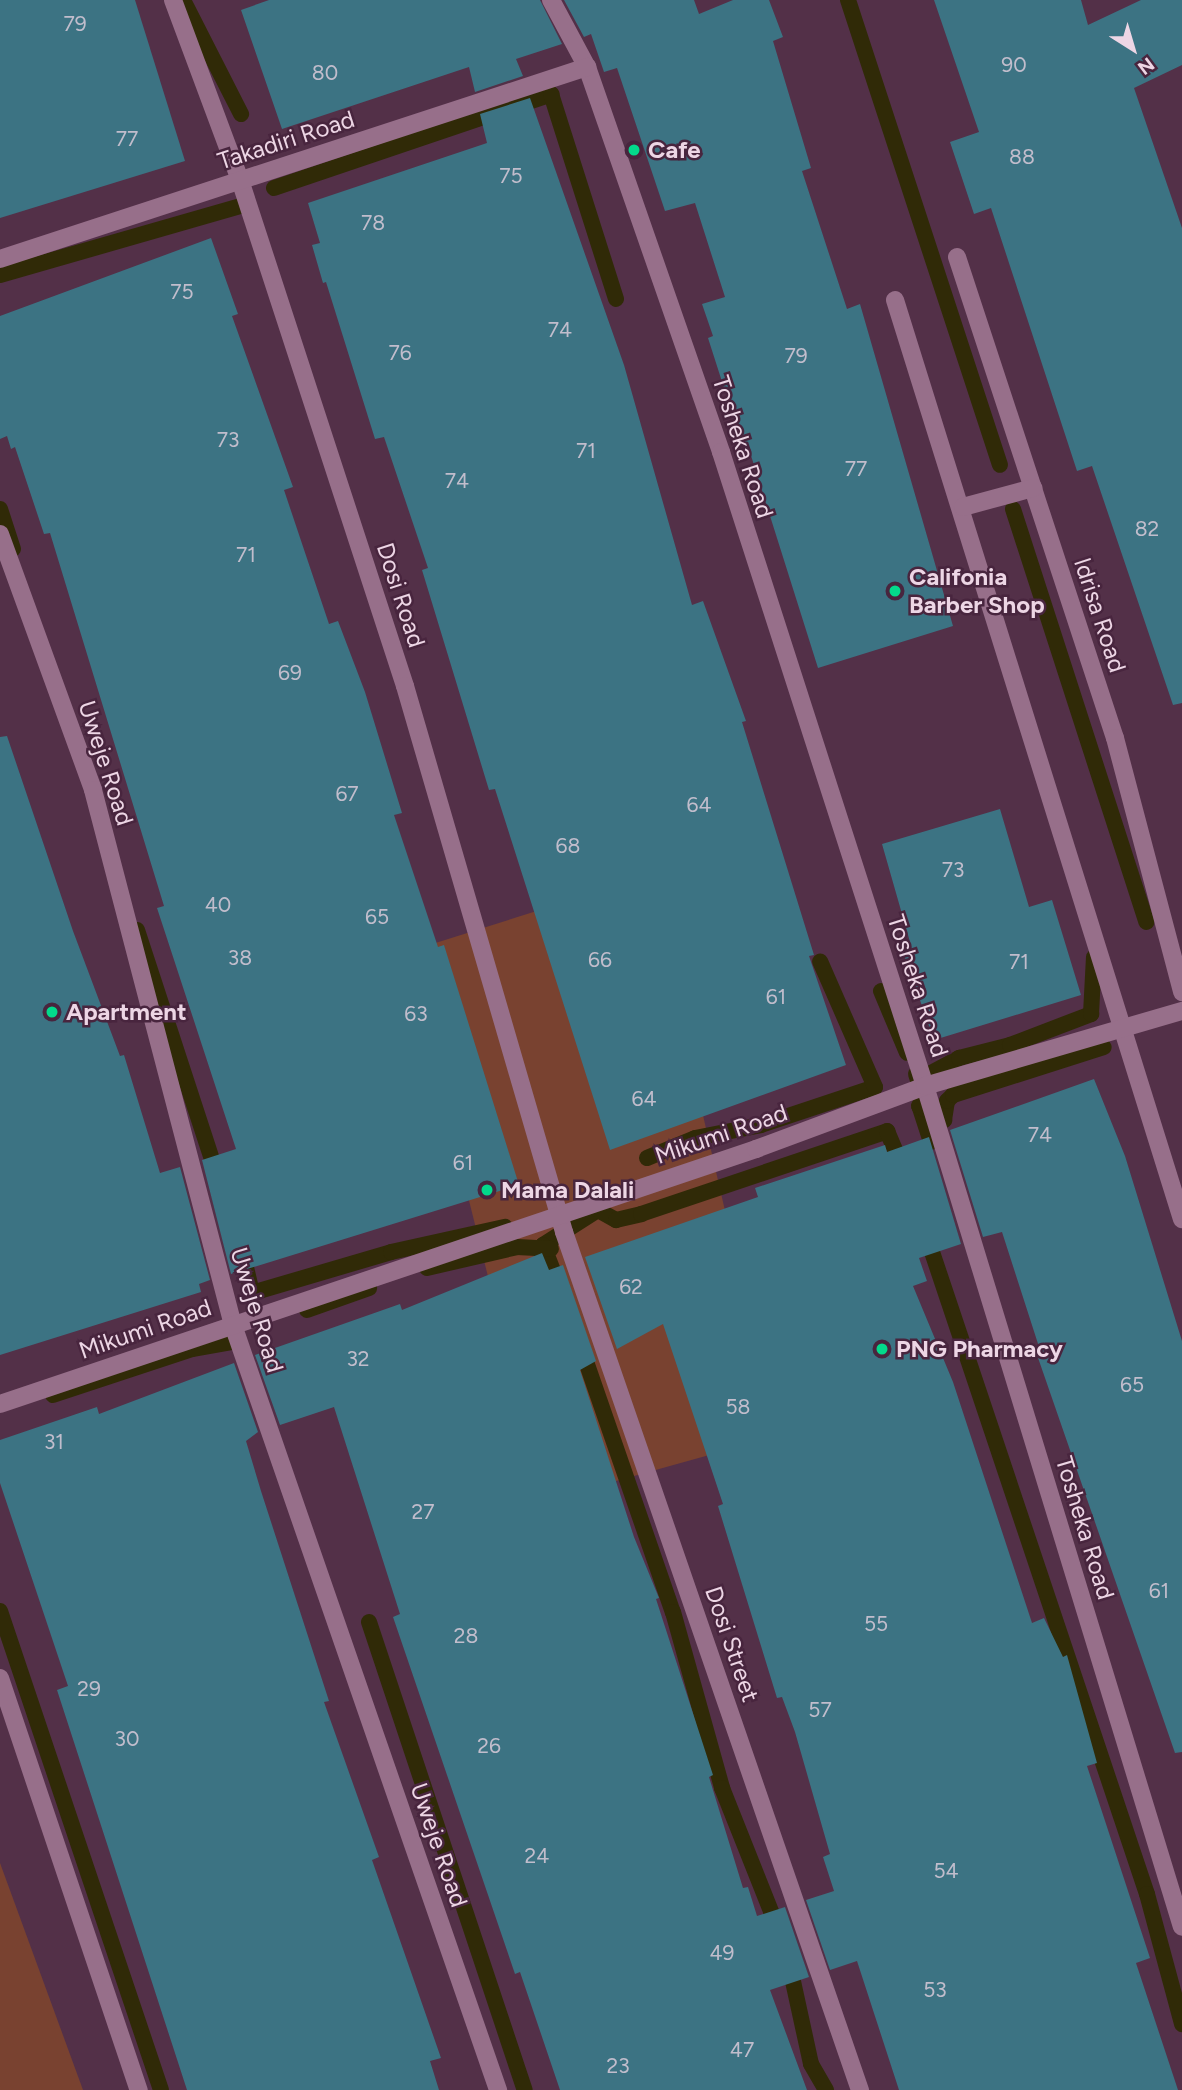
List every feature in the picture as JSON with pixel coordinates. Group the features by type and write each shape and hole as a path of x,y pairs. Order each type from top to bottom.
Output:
{"street":[{"name":"Dosi Road","path":"173,0 240,180 405,686 560,1213"},
{"name":"Tosheka Road","path":"551,0 587,67 721,452 925,1086 1182,1927"},
{"name":"Takadiri Road","path":"0,259 587,67"},
{"name":"Idrisa Road","path":"957,257 1115,738 1182,992"},
{"path":"895,300 963,507 1182,1219"},
{"path":"963,507 1033,488"},
{"name":"Uweje Road","path":"0,534 93,790 233,1325 498,2090"},
{"name":"Mikumi Road","path":"0,1404 756,1149 925,1086 1182,1011"},
{"name":"Dosi Street","path":"560,1213 860,2090"},
{"path":"0,1678 139,2090"}],"shaded area":[{"path":"600,891 678,1007 777,1436 548,1500 539,1481 407,952"},
{"path":"0,1863 83,2090 0,2090"}],"building":[{"path":"0,0 135,0 185,161 0,218"},
{"path":"269,0 540,0 562,44 516,59 523,76 475,92 469,67 282,129 241,10"},
{"path":"564,0 694,0 699,14 733,0 769,0 783,37 773,41 811,168 802,171 847,309 860,304 953,626 818,668 747,443 742,444 708,338 713,336 702,304 725,297 695,203 665,211 617,68 604,72 591,34 584,37"},
{"path":"934,0 1081,0 1088,25 1141,0 1182,0 1182,65 1134,88 1182,228 1182,703 1173,705 1092,466 1077,471 991,208 974,214 950,142 979,132"},
{"path":"530,98 624,365 692,605 703,601 746,721 742,722 814,955 809,956 846,1065 610,1150 495,789 489,790 422,570 428,568 384,437 375,439 326,282 323,283 312,245 320,243 308,203 487,143 480,114"},
{"path":"211,238 238,314 232,316 293,487 284,490 329,624 338,621 365,692 402,813 394,815 438,947 444,945 519,1185 231,1274 202,1160 236,1149 157,908 164,906 50,533 44,534 15,447 11,449 7,436 0,439 0,316"},
{"path":"7,736 73,931 120,1056 124,1055 160,1173 180,1167 210,1280 199,1284 201,1292 0,1355 0,737"},
{"path":"1000,809 1029,907 1052,900 1081,995 934,1040 903,952 912,949 882,844"},
{"path":"1094,1079 1125,1156 1182,1341 1182,1752 1175,1753 1036,1352 1040,1350 1002,1232 983,1237 950,1130"},
{"path":"929,1137 961,1244 919,1258 927,1281 913,1286 953,1382 1032,1623 1044,1618 1063,1657 1067,1655 1097,1763 1087,1766 1150,1958 1136,1963 1178,2090 899,2090 857,1961 830,1970 806,1900 834,1891 823,1857 830,1854 795,1732 782,1697 777,1698 718,1506 723,1504 663,1324 617,1349 585,1257 758,1197 755,1188 885,1145 887,1152"},
{"path":"542,1253 549,1270 563,1265 596,1361 580,1370 634,1537 659,1598 656,1599 713,1775 709,1777 743,1888 748,1887 757,1916 785,1907 809,1977 770,1990 807,2090 560,2090 520,1972 515,1974 393,1617 400,1614 334,1407 280,1425 255,1355 400,1304 402,1310"},
{"path":"234,1363 258,1432 246,1441 329,1701 324,1702 379,1857 372,1860 441,2058 430,2061 439,2090 187,2090 57,1690 68,1686 0,1483 0,1440 97,1407 99,1414"}],"waterway":[{"path":"183,0 241,114"},
{"path":"848,0 1000,465"},
{"path":"274,188 551,94 616,299"},
{"path":"0,275 247,204"},
{"path":"0,509 13,549"},
{"path":"1013,509 1146,922"},
{"path":"137,930 217,1175"},
{"path":"916,1074 918,1080 959,1058 1010,1045 1091,1014 1094,957"},
{"path":"647,1158 695,1138 761,1125 875,1087 820,961"},
{"path":"881,991 907,1053"},
{"path":"931,1142 919,1106 944,1120 947,1101 953,1095 1104,1047"},
{"path":"543,1245 598,1210 616,1220 641,1214 887,1131 902,1167"},
{"path":"242,1250 252,1293 391,1252 505,1227"},
{"path":"926,1234 1147,1894 1182,2024"},
{"path":"543,1245 559,1286"},
{"path":"427,1268 517,1247 551,1249"},
{"path":"307,1310 369,1288"},
{"path":"53,1395 192,1349 238,1341"},
{"path":"581,1347 673,1612 722,1788 779,1931"},
{"path":"0,1611 161,2090"},
{"path":"369,1622 525,2090"},
{"path":"789,1963 811,2064 826,2090"}],"place":[{"name":"Cafe","path":"634,150"},
{"name":"Califonia Barber Shop","path":"895,591"},
{"name":"Apartment","path":"52,1012"},
{"name":"Mama Dalali","path":"487,1190"},
{"name":"PNG Pharmacy","path":"882,1349"}]}
